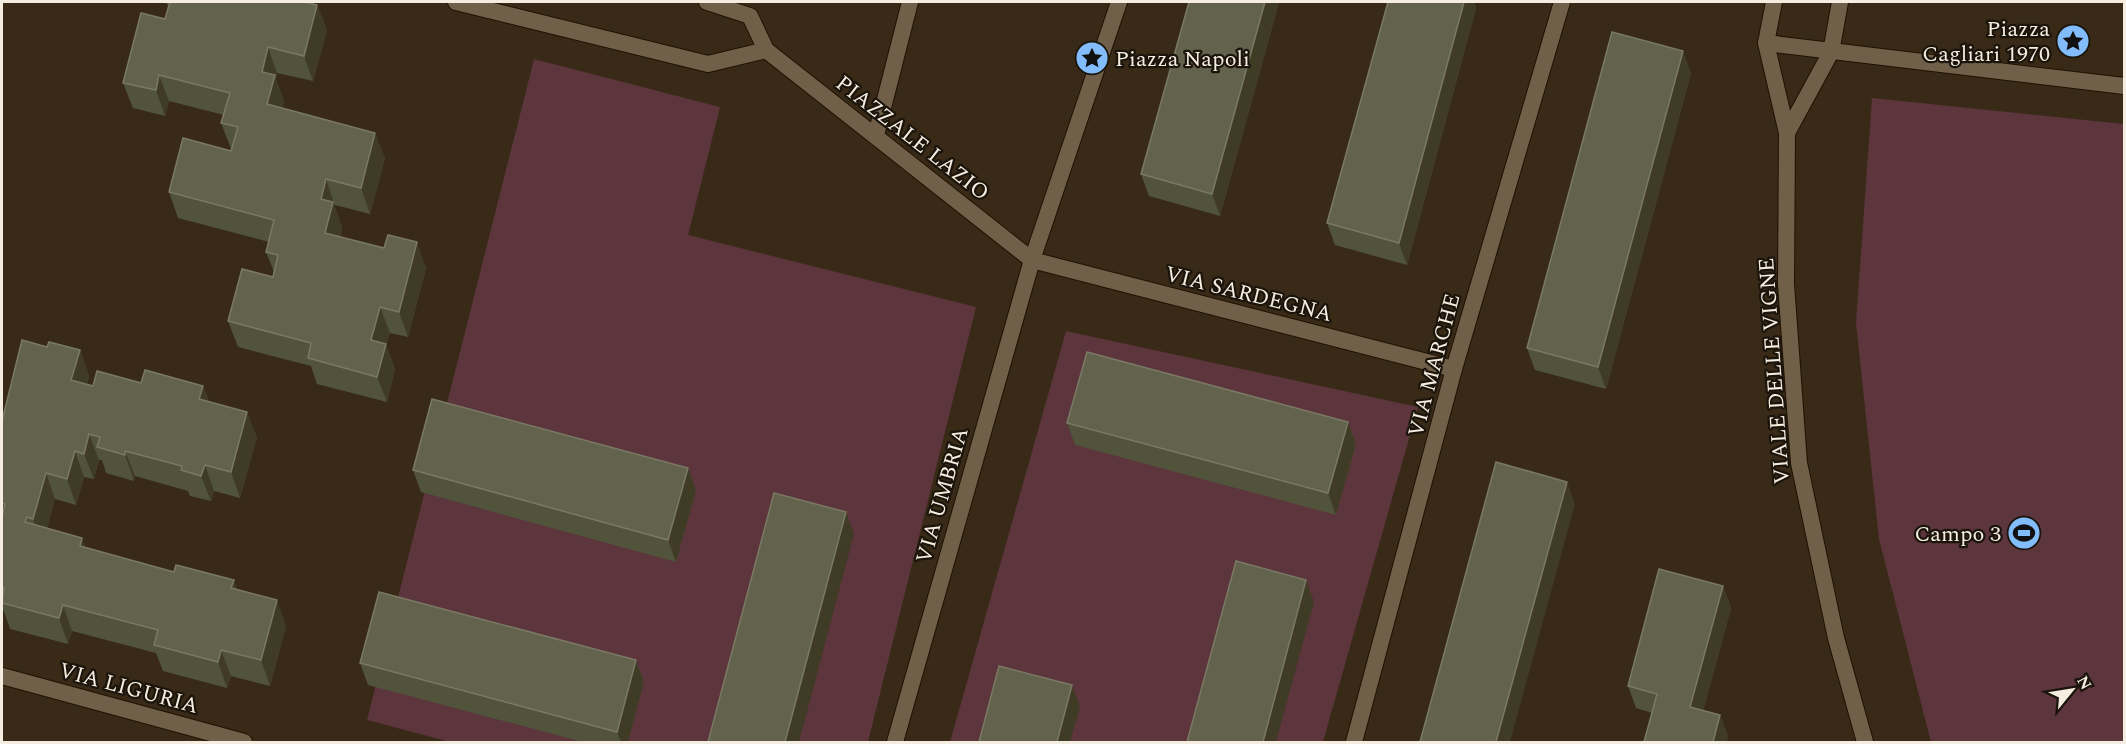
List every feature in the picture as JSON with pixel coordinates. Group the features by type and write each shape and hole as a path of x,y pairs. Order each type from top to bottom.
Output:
{"street":[{"path":"456,2 708,64 766,50 750,16 707,2"},
{"path":"876,135 910,2"},
{"path":"1032,260 1119,2"},
{"name":"VIA MARCHE","path":"1354,742 1454,369 1562,2"},
{"name":"VIALE DELLE VIGNE","path":"1774,2 1766,43 1787,133 1786,284 1799,463 1836,638 1865,742"},
{"name":"VIALE DELLE VIGNE","path":"1787,133 1831,52 1840,2"},
{"path":"1766,43 2124,86"},
{"name":"PIAZZALE LAZIO","path":"766,50 1032,260"},
{"name":"VIA SARDEGNA","path":"1032,260 1454,369"},
{"name":"VIA UMBRIA","path":"895,742 1032,260"},
{"name":"VIA LIGURIA","path":"2,676 244,742"}],"shaded area":[{"path":"534,59 720,107 688,235 976,307 868,742 450,742 367,720"},
{"path":"1872,98 2124,124 2124,742 1931,742 1879,539 1856,323"},
{"path":"1066,331 1418,407 1323,742 950,742"}],"building":[{"path":"170,2 306,2 317,5 304,56 268,47 262,72 275,75 267,104 375,133 361,188 326,179 321,199 333,202 325,233 384,248 388,235 417,242 399,312 380,307 371,340 386,344 377,377 308,358 311,343 228,321 242,269 273,277 278,255 266,252 274,220 169,192 183,138 231,151 238,127 221,123 230,93 159,75 156,90 123,83 141,13 165,19"},
{"path":"1189,2 1265,2 1212,194 1141,174"},
{"path":"1388,2 1464,2 1399,243 1327,223"},
{"path":"1612,32 1683,51 1598,367 1527,348"},
{"path":"22,340 47,347 49,342 80,350 71,380 93,386 97,371 141,383 145,370 203,386 199,399 247,412 231,472 205,465 201,476 181,470 182,466 125,451 125,455 97,447 100,437 89,434 84,454 75,451 67,479 46,473 33,519 27,517 25,522 82,538 80,546 174,572 176,565 234,580 231,588 277,600 261,660 221,650 218,662 154,645 158,630 63,605 59,618 2,603 4,588 2,587 2,517 5,504 2,503 2,421"},
{"path":"1087,352 1348,422 1328,493 1067,423"},
{"path":"432,399 688,468 668,540 413,470"},
{"path":"1496,462 1567,482 1496,742 1420,742"},
{"path":"774,493 846,512 785,742 708,742"},
{"path":"1236,561 1306,580 1263,742 1187,742"},
{"path":"1659,569 1723,586 1690,707 1720,715 1713,742 1644,742 1657,694 1628,686"},
{"path":"379,592 636,660 617,732 360,663"},
{"path":"999,666 1072,685 1057,742 979,742"}],"place":[{"name":"Piazza Cagliari 1970","path":"2073,41"},
{"name":"Piazza Napoli","path":"1092,58"},
{"name":"Campo 3","path":"2024,533"}]}
